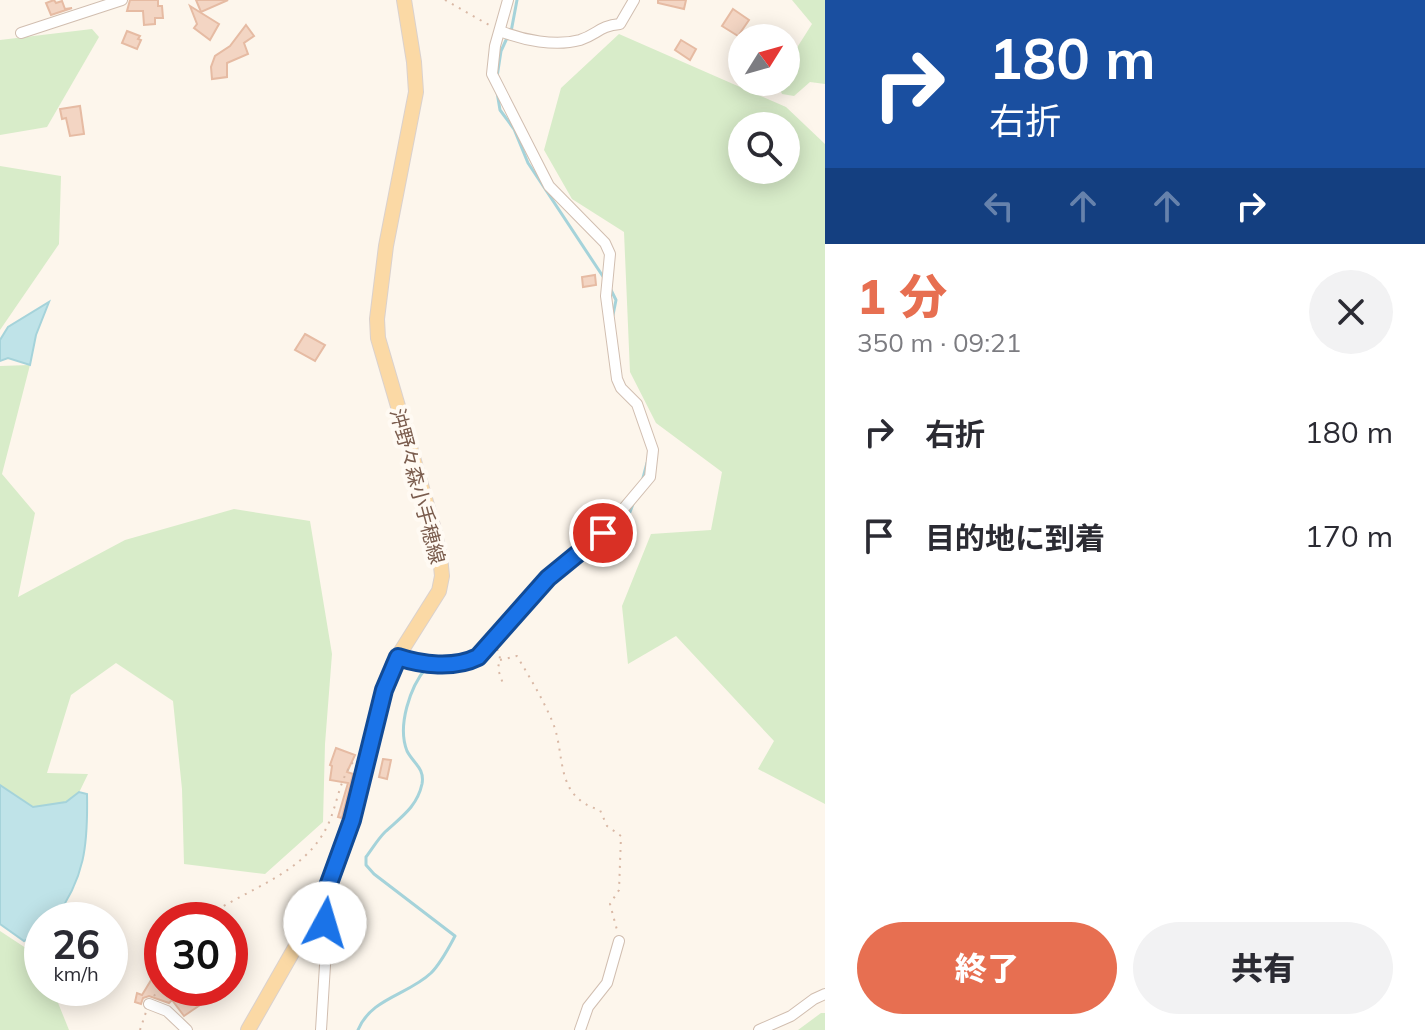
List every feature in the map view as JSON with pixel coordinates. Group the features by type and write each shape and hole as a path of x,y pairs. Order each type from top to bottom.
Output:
{"main road":[{"name":"沖野々森小手穂線","path":"248,1030 324,897 352,820 384,690 398,657 439,591 442,576 433,526 378,338 378,297 416,92 404,0"}],"street":[{"path":"21,33 122,0"},
{"path":"398,657 422,665 469,662 478,657 548,578 603,533 650,477 653,465 653,450 637,404 621,388 617,379 606,296 610,254 605,243 549,186 492,74 491,63 508,0"},
{"path":"500,31 516,37 555,43 576,41 604,25 620,24 634,0"},
{"path":"321,1030 326,949 324,897"},
{"path":"580,1030 588,1007 607,983 619,941"},
{"path":"759,1030 791,1016 825,994"},
{"path":"154,1006 167,1011 187,1030"}],"path":[{"path":"445,0 500,31"},
{"path":"494,641 503,684"},
{"path":"500,660 517,656 544,701 557,735 561,773 581,803 600,810 607,826 621,836 619,890 610,904 619,941"},
{"path":"231,902 289,871 309,854 329,821 345,772 353,761"}],"green space":[{"path":"792,0 825,0 825,84 810,82 800,91 800,43 812,24"},
{"path":"92,29 99,37 47,127 0,135 0,40"},
{"path":"619,34 728,82 728,96 761,96 791,112 728,112 728,184 800,184 800,120 825,144 825,804 758,769 774,741 676,636 628,664 622,606 651,534 711,530 722,472 656,423 630,372 624,232 572,199 544,150 561,88"},
{"path":"0,166 61,176 59,244 0,330"},
{"path":"30,365 2,474 35,513 18,597 125,540 234,509 310,521 332,654 323,822 265,874 184,864 182,789 173,701 116,663 71,695 47,773 88,774 72,807 20,807 0,793 0,366"},
{"path":"0,931 24,947 24,1006 59,1006 69,1030 0,1030"},
{"path":"825,1013 825,1030 798,1030"}],"water":[{"path":"49,302 36,335 30,365 8,358 0,361 0,340 8,327"},
{"path":"0,785 33,807 66,802 79,792 87,794 85,845 78,875 66,902 24,902 24,941 0,924"}],"building":[{"path":"54,0 56,3 62,1 65,9 72,8 51,15 46,3"},
{"path":"130,0 158,0 163,18 155,18 155,24 144,25 143,11 127,11"},
{"path":"196,0 228,0 201,12"},
{"path":"658,0 686,0 684,9 658,3"},
{"path":"190,6 219,24 210,40 194,28 197,24"},
{"path":"733,9 749,20 746,24 728,24 728,30 722,26"},
{"path":"246,25 254,36 244,43 248,54 227,63 227,77 212,79 211,67 215,56 230,46"},
{"path":"127,31 140,36 137,49 122,43"},
{"path":"681,40 696,49 690,60 675,50"},
{"path":"80,106 84,134 70,136 66,118 62,119 60,109"},
{"path":"595,275 596,285 583,287 582,277"},
{"path":"305,334 325,345 315,361 295,350"},
{"path":"336,748 355,755 347,772 353,774 342,818 338,817 348,783 330,780 330,765"},
{"path":"383,759 391,760 387,779 379,777"},
{"path":"144,992 141,1004 135,1002 137,993 142,995"},
{"path":"176,1006 199,1006 184,1016"}],"waterway":[{"path":"511,32 517,0"},
{"path":"497,77 501,51 507,38"},
{"path":"497,92 500,110 514,129 528,163 604,278"},
{"path":"610,288 616,300 613,315"},
{"path":"643,478 647,463"},
{"path":"620,519 630,512 633,504"},
{"path":"442,660 465,656 479,648 504,616 533,588"},
{"path":"358,1030 372,1011 431,973 455,936 366,865 366,857 377,841 408,811 420,792 422,774 407,751 404,719 410,696 426,668"}],"route":[{"path":"325,923 324,897 352,820 393,664 398,657 422,665 469,662 478,657 548,578 603,533"}]}
